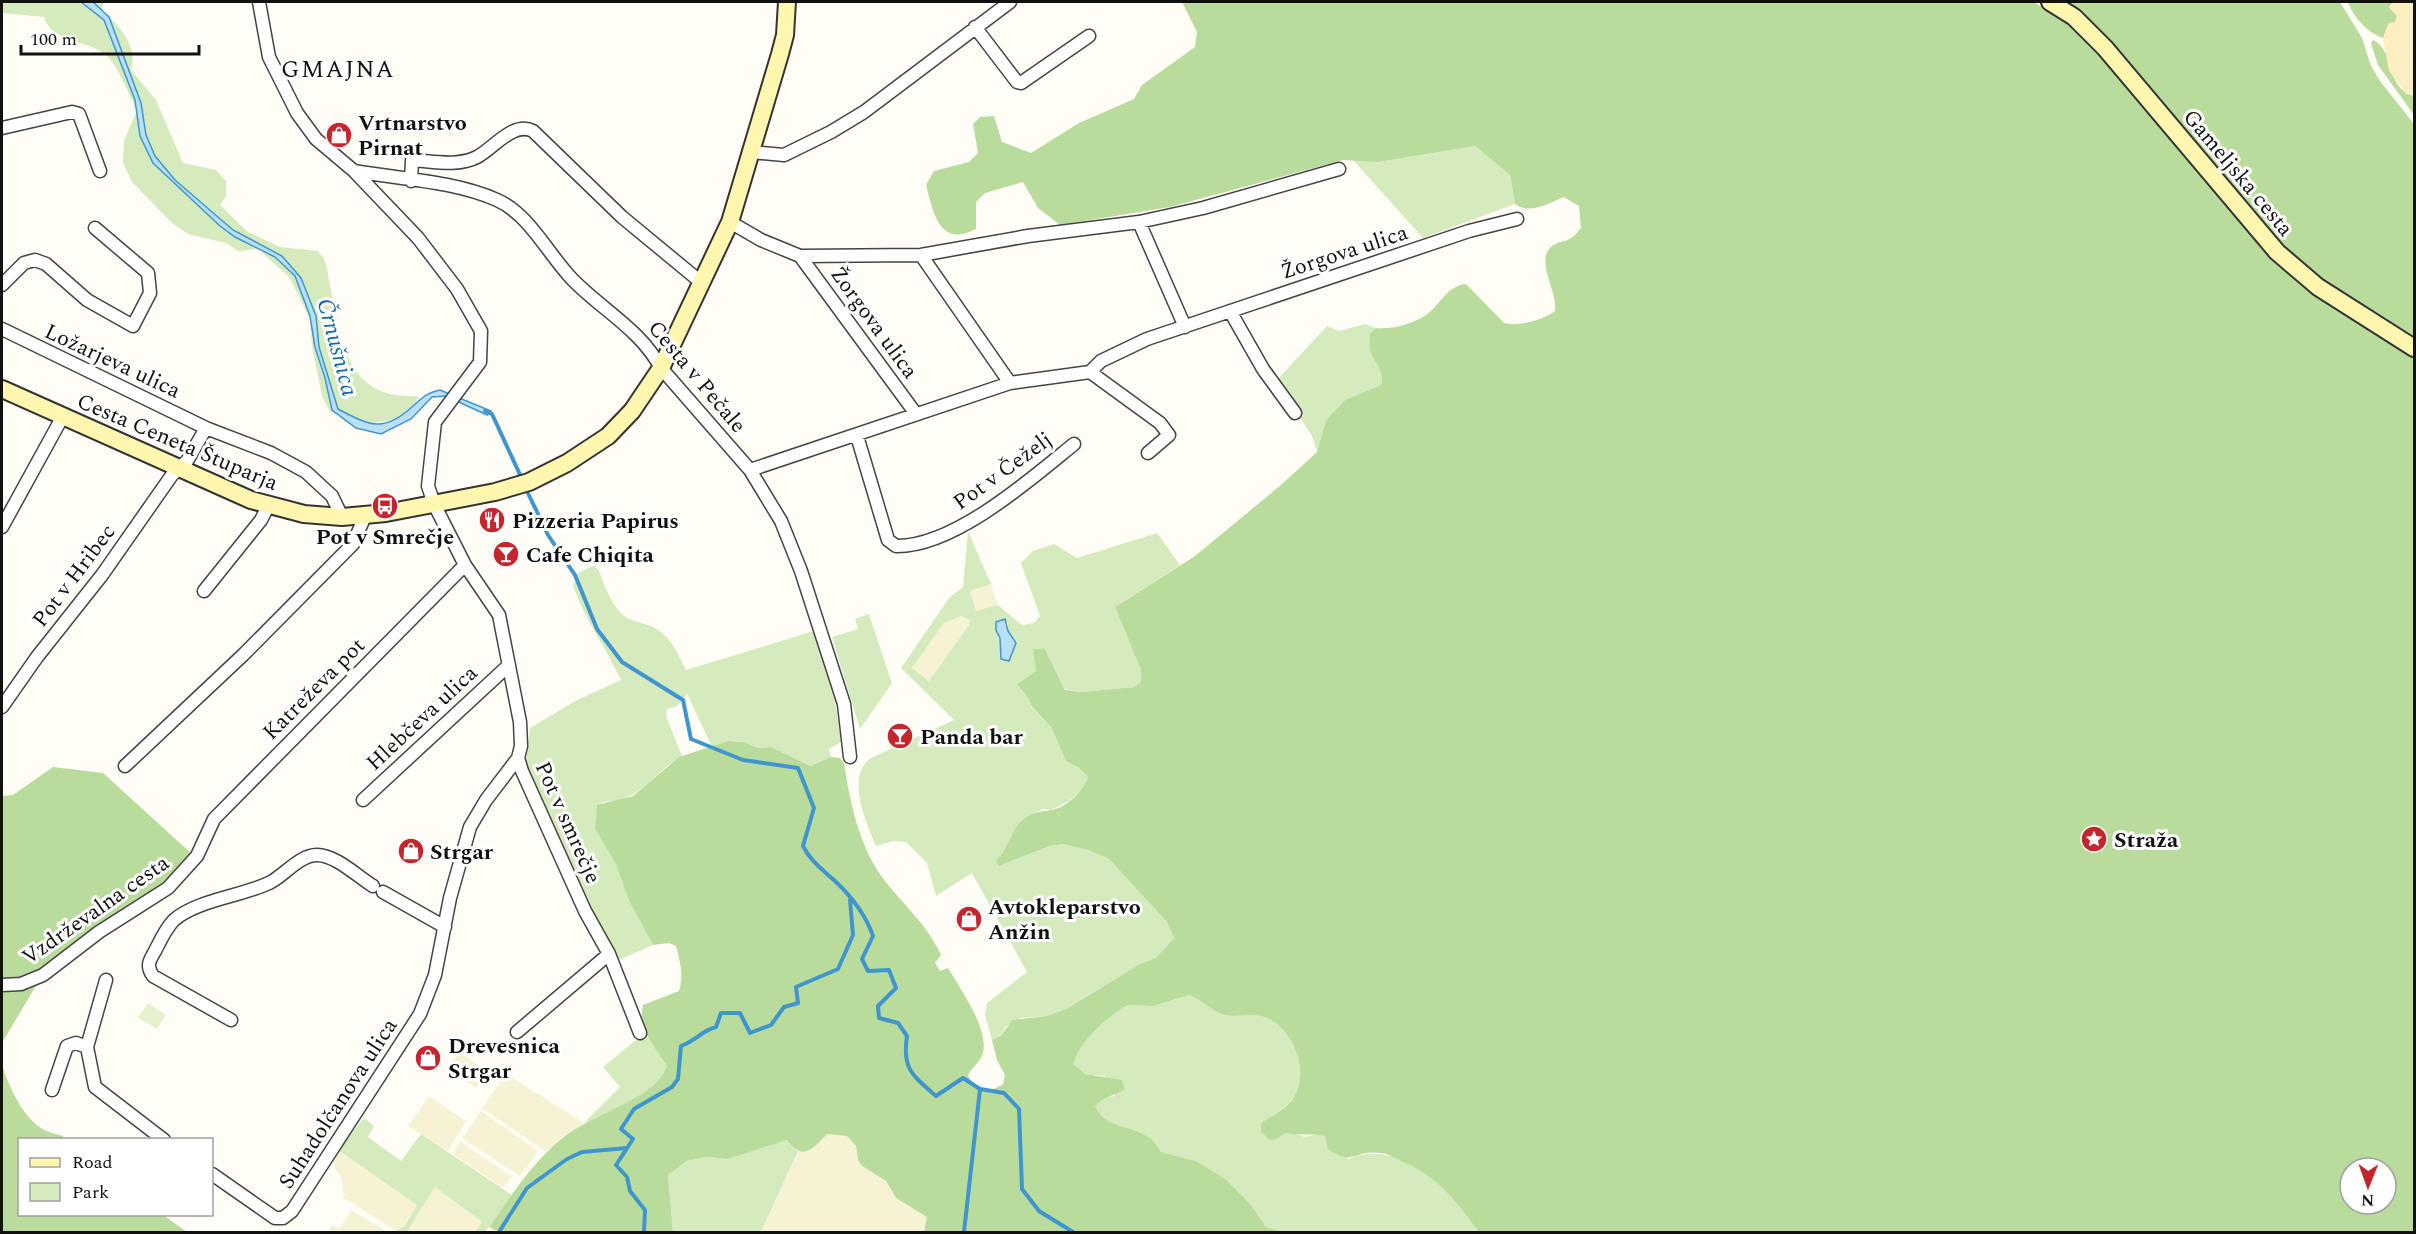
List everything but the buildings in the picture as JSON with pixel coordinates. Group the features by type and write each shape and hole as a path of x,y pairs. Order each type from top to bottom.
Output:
{"street":[{"name":"Pot v smrečje","path":"259,2 269,57 286,95 316,139 354,171 418,238 457,289 481,332 483,339 480,362 439,414 432,431 427,474 428,486 434,504 465,565 499,615 520,722 521,746 518,758 585,910 609,954 640,1033"},
{"name":"Cesta Ceneta Štuparja","path":"2,389 179,469 268,506 304,514 365,516 434,504 524,483 567,463 608,436 632,411 661,368 702,283 730,222 785,35 787,2"},
{"path":"751,152 784,156 831,132 864,112 1010,2"},
{"name":"Gameljska cesta","path":"2050,2 2074,16 2105,48 2277,252 2318,287 2415,348"},
{"path":"975,27 1017,82 1021,83 1089,36"},
{"path":"2,125 72,112 79,114 100,171"},
{"path":"411,181 411,160 464,163 478,157 516,129 526,128 541,138 622,217 702,283"},
{"name":"Žorgova ulica","path":"730,222 760,240 800,256 921,255 1028,236 1139,222 1214,205 1339,169"},
{"name":"Cesta v Pečale","path":"354,171 452,187 499,200 519,215 573,280 623,321 653,352 661,368 750,470 781,521 801,571 844,704 850,758"},
{"name":"Žorgova ulica","path":"750,470 1010,383 1090,372 1101,361 1147,339 1469,231 1516,219"},
{"path":"1139,222 1185,327"},
{"name":"Ložarjeva ulica","path":"2,285 24,263 35,260 46,264 87,300 133,326 150,293 148,273 95,228"},
{"path":"921,255 1010,383"},
{"name":"Žorgova ulica","path":"800,256 916,414"},
{"path":"1230,311 1263,369 1295,413"},
{"name":"Ložarjeva ulica","path":"2,329 206,428"},
{"path":"1090,372 1160,423 1169,435 1148,453"},
{"path":"2,527 63,416"},
{"name":"Cesta Ceneta Štuparja","path":"206,428 271,453 306,472 332,496 342,517"},
{"name":"Pot v Hribec","path":"2,707 192,453 206,428"},
{"name":"Pot v Čeželj","path":"857,436 888,540 896,546 948,533 973,521 1030,481 1074,444"},
{"path":"204,591 261,520 268,506"},
{"path":"125,766 243,655 353,544 365,516"},
{"name":"Katreževa pot","path":"201,847 214,819 465,565"},
{"name":"Hlebčeva ulica","path":"363,800 508,664"},
{"name":"Suhadolčanova ulica","path":"213,1175 275,1218 284,1218 292,1211 420,1014 435,975 470,827 486,800 518,758"},
{"name":"Vzdrževalna cesta","path":"2,985 21,984 43,975 99,932 168,888 189,867 201,847"},
{"path":"231,1020 153,976 148,969 154,952 175,919 198,908 271,882 309,856 317,855 330,859 445,927"},
{"path":"517,1032 609,954"},
{"path":"106,980 87,1047 95,1087 161,1138"},
{"path":"52,1090 67,1046 76,1043 87,1047"}],"shaded area":[{"path":"991,584 998,605 976,612 970,591"},
{"path":"961,616 971,620 969,625 929,681 912,668 944,623"},
{"path":"459,1052 487,1071 476,1088 448,1069"},
{"path":"506,1074 584,1123 546,1151 539,1147 482,1108"},
{"path":"429,1096 466,1121 448,1151 408,1126"},
{"path":"481,1111 538,1151 520,1176 462,1138"},
{"path":"827,1134 847,1136 856,1146 858,1160 862,1166 886,1181 896,1198 927,1217 924,1232 761,1232 798,1151 809,1151"},
{"path":"460,1141 512,1177 503,1188 453,1154"},
{"path":"338,1150 418,1205 405,1226 396,1231 344,1198 341,1178 334,1167"},
{"path":"435,1187 482,1222 475,1232 407,1232"},
{"path":"351,1210 388,1232 329,1232 331,1225 340,1228"}],"green space":[{"path":"2,2 103,2 103,11 116,23 130,45 133,61 131,70 156,100 183,163 216,170 226,181 226,196 220,205 248,232 280,247 318,251 325,263 339,327 351,363 361,378 376,388 394,395 419,396 410,407 401,415 379,422 354,420 330,412 322,396 312,346 310,320 289,277 258,249 238,251 226,243 188,234 172,223 132,182 123,163 124,140 137,111 114,64 97,49 62,37 48,26 44,17 2,13"},
{"path":"1182,2 2033,2 2055,13 2088,42 2262,247 2295,277 2414,357 2414,1232 1479,1232 1454,1200 1436,1182 1414,1167 1391,1156 1371,1152 1344,1157 1328,1149 1325,1136 1321,1135 1286,1133 1270,1140 1261,1132 1261,1123 1288,1105 1298,1087 1299,1063 1291,1041 1276,1023 1267,1018 1257,1015 1225,1015 1189,995 1153,1006 1127,1005 1095,1030 1082,1046 1073,1064 1085,1074 1122,1080 1125,1089 1095,1106 1108,1121 1146,1135 1161,1152 1196,1161 1225,1179 1251,1205 1266,1227 1284,1232 924,1232 927,1217 896,1198 886,1181 862,1166 858,1160 856,1146 847,1136 827,1134 808,1151 803,1152 793,1147 787,1140 728,1159 706,1157 687,1161 668,1175 673,1232 511,1232 494,1230 489,1227 532,1169 557,1143 586,1123 644,1093 662,1076 667,1066 648,1037 642,1013 643,1005 679,991 681,974 676,946 669,943 653,945 629,901 616,864 595,829 597,805 633,796 679,757 728,741 745,742 758,748 771,747 810,766 831,757 840,758 844,763 849,793 861,837 874,865 929,934 941,955 935,963 940,971 948,968 978,1021 984,1043 983,1053 968,1076 975,1086 992,1090 1003,1084 1005,1075 997,1060 992,1040 1001,1036 1012,1020 1047,1016 1068,1008 1140,964 1156,958 1174,938 1167,922 1109,859 1088,850 1063,844 1050,846 999,866 996,860 1020,822 1032,814 1063,806 1083,788 1088,777 1079,768 1066,761 1051,727 1032,707 1017,684 1036,671 1033,649 1045,649 1065,690 1081,692 1134,687 1141,682 1141,670 1115,607 1195,556 1281,485 1317,452 1326,420 1345,400 1381,385 1382,375 1370,348 1370,334 1376,328 1397,327 1418,319 1430,312 1454,288 1466,284 1504,323 1530,322 1555,311 1554,295 1546,270 1546,254 1552,246 1568,240 1581,228 1579,206 1564,197 1533,208 1515,204 1510,175 1475,146 1378,162 1343,160 1170,207 1060,225 1038,208 1023,182 985,193 976,202 976,229 964,234 954,234 946,231 940,224 935,216 926,185 934,171 969,162 978,153 973,124 980,117 994,116 1002,142 1031,153 1079,123 1134,99 1142,85 1195,47 1197,32"},
{"path":"2059,2 2340,2 2362,38 2371,66 2380,81 2414,124 2414,341 2372,315 2287,255"},
{"path":"2348,2 2393,2 2389,7 2397,16 2395,23 2389,23 2383,38 2377,36 2362,24"},
{"path":"2373,40 2385,53 2398,86 2414,96 2414,115 2378,65 2371,43"},
{"path":"1475,146 1510,175 1515,204 1423,238 1352,159 1378,162"},
{"path":"1365,324 1376,328 1371,334 1370,347 1382,375 1381,385 1345,400 1326,420 1317,452 1312,436 1276,381 1327,326 1339,331"},
{"path":"968,531 991,584 970,591 976,611 998,605 1022,625 1034,623 1040,616 1021,563 1033,551 1054,544 1077,558 1157,533 1180,565 1115,607 1141,670 1141,682 1134,687 1081,692 1065,689 1045,649 1034,649 1036,671 1017,684 1028,698 1032,708 1051,727 1066,761 1079,768 1088,777 1085,787 1069,801 1051,810 1043,809 1022,820 999,866 1050,846 1063,844 1088,850 1109,859 1167,922 1174,938 1156,959 1140,964 1068,1008 1047,1016 1020,1018 1005,1027 1001,1036 992,1040 985,1015 987,1003 1027,972 972,873 936,896 927,863 906,842 894,841 876,846 863,812 859,787 859,776 863,766 871,758 954,720 901,668 949,598 963,587","holes":["961,616 970,620 969,625 929,681 912,668 944,623","1008,623 1008,631 1016,643 1011,659 1000,656 1000,638 996,630"]},
{"path":"593,566 598,569 615,607 629,619 655,628 667,637 686,670 814,631 834,693 841,742 829,749 831,757 809,766 771,747 758,748 745,742 728,741 712,747 687,694 677,706 667,709 666,716 682,756 627,797 602,802 595,829 616,863 629,901 653,945 619,960 591,910 526,762 530,728 577,700 621,680 583,611 573,586 578,573"},
{"path":"869,614 892,683 860,729 832,637 858,629 855,619"},
{"path":"53,767 103,773 193,855 184,868 37,984 2,1043 2,796 13,795"},
{"path":"1189,995 1225,1015 1257,1015 1267,1018 1276,1023 1291,1041 1299,1063 1298,1087 1288,1104 1261,1123 1305,1137 1317,1134 1325,1136 1349,1159 1376,1154 1402,1160 1415,1166 1448,1191 1479,1232 1284,1232 1266,1227 1251,1205 1196,1161 1161,1152 1146,1135 1117,1125 1100,1115 1094,1106 1102,1098 1115,1096 1105,1076 1083,1073 1073,1064 1082,1046 1103,1023 1127,1005 1153,1006"},
{"path":"148,1003 166,1015 157,1029 138,1018"},
{"path":"646,1032 667,1066 662,1076 644,1093 584,1123 620,1087 603,1067"},
{"path":"2,1066 28,1116 41,1128 65,1138 18,1138 18,1216 164,1216 187,1232 2,1232"},
{"path":"364,1118 374,1126 368,1137 401,1161 421,1134 512,1195 485,1232 475,1232 482,1222 435,1187 407,1232 396,1231 405,1226 417,1205 338,1150"},
{"path":"787,1140 798,1151 761,1232 673,1232 668,1175 687,1161 706,1157 728,1159"}],"sand":[{"path":"2393,2 2414,2 2414,96 2406,94 2389,71 2383,38 2389,23 2395,22 2397,16 2389,7"}],"water":[{"name":"Črnušnica","path":"81,2 93,2 109,17 141,103 146,135 155,156 175,180 233,230 282,256 301,278 316,316 319,347 338,409 368,423 385,423 403,415 425,396 440,390 491,411 487,415 446,396 432,397 411,419 381,434 356,428 332,410 315,347 310,316 295,276 275,257 235,237 220,226 153,163 140,136 135,100 104,20"},
{"path":"1005,619 1008,631 1016,643 1009,661 1001,659 1000,638 996,630 996,622"}],"waterway":[{"name":"Črnušnica","path":"485,411 492,414 522,479"},
{"name":"Črnušnica","path":"526,489 548,535 575,575 597,629 622,662 683,700 691,739 743,760 798,768 814,808 803,846 813,861 847,893 866,921 873,936 862,959 868,971 889,970 896,988 878,1006 879,1018 898,1023 907,1036 906,1056 911,1070 936,1096 963,1078 980,1089 1004,1093 1019,1109 1022,1189 1039,1211 1073,1232"},
{"path":"644,1232 645,1210 630,1191 627,1177 616,1165 633,1139 621,1129 634,1109 672,1087 678,1079 681,1046 716,1027 721,1013 740,1013 750,1033 771,1025 784,1007 798,1003 796,987 838,969 853,935 850,900"},
{"path":"964,1232 980,1089"},
{"path":"499,1232 527,1188 567,1159 582,1152 627,1148"}],"place":[{"name":"Vrtnarstvo Pirnat","path":"339,135"},
{"name":"Pot v Smrečje","path":"385,506"},
{"name":"Pizzeria Papirus","path":"492,520"},
{"name":"Cafe Chiqita","path":"506,554"},
{"name":"Panda bar","path":"900,736"},
{"name":"Straža","path":"2094,839"},
{"name":"Strgar","path":"411,851"},
{"name":"Avtokleparstvo Anžin","path":"969,919"},
{"name":"Drevesnica Strgar","path":"428,1058"}],"district":[{"name":"GMAJNA","path":"338,69"}]}
